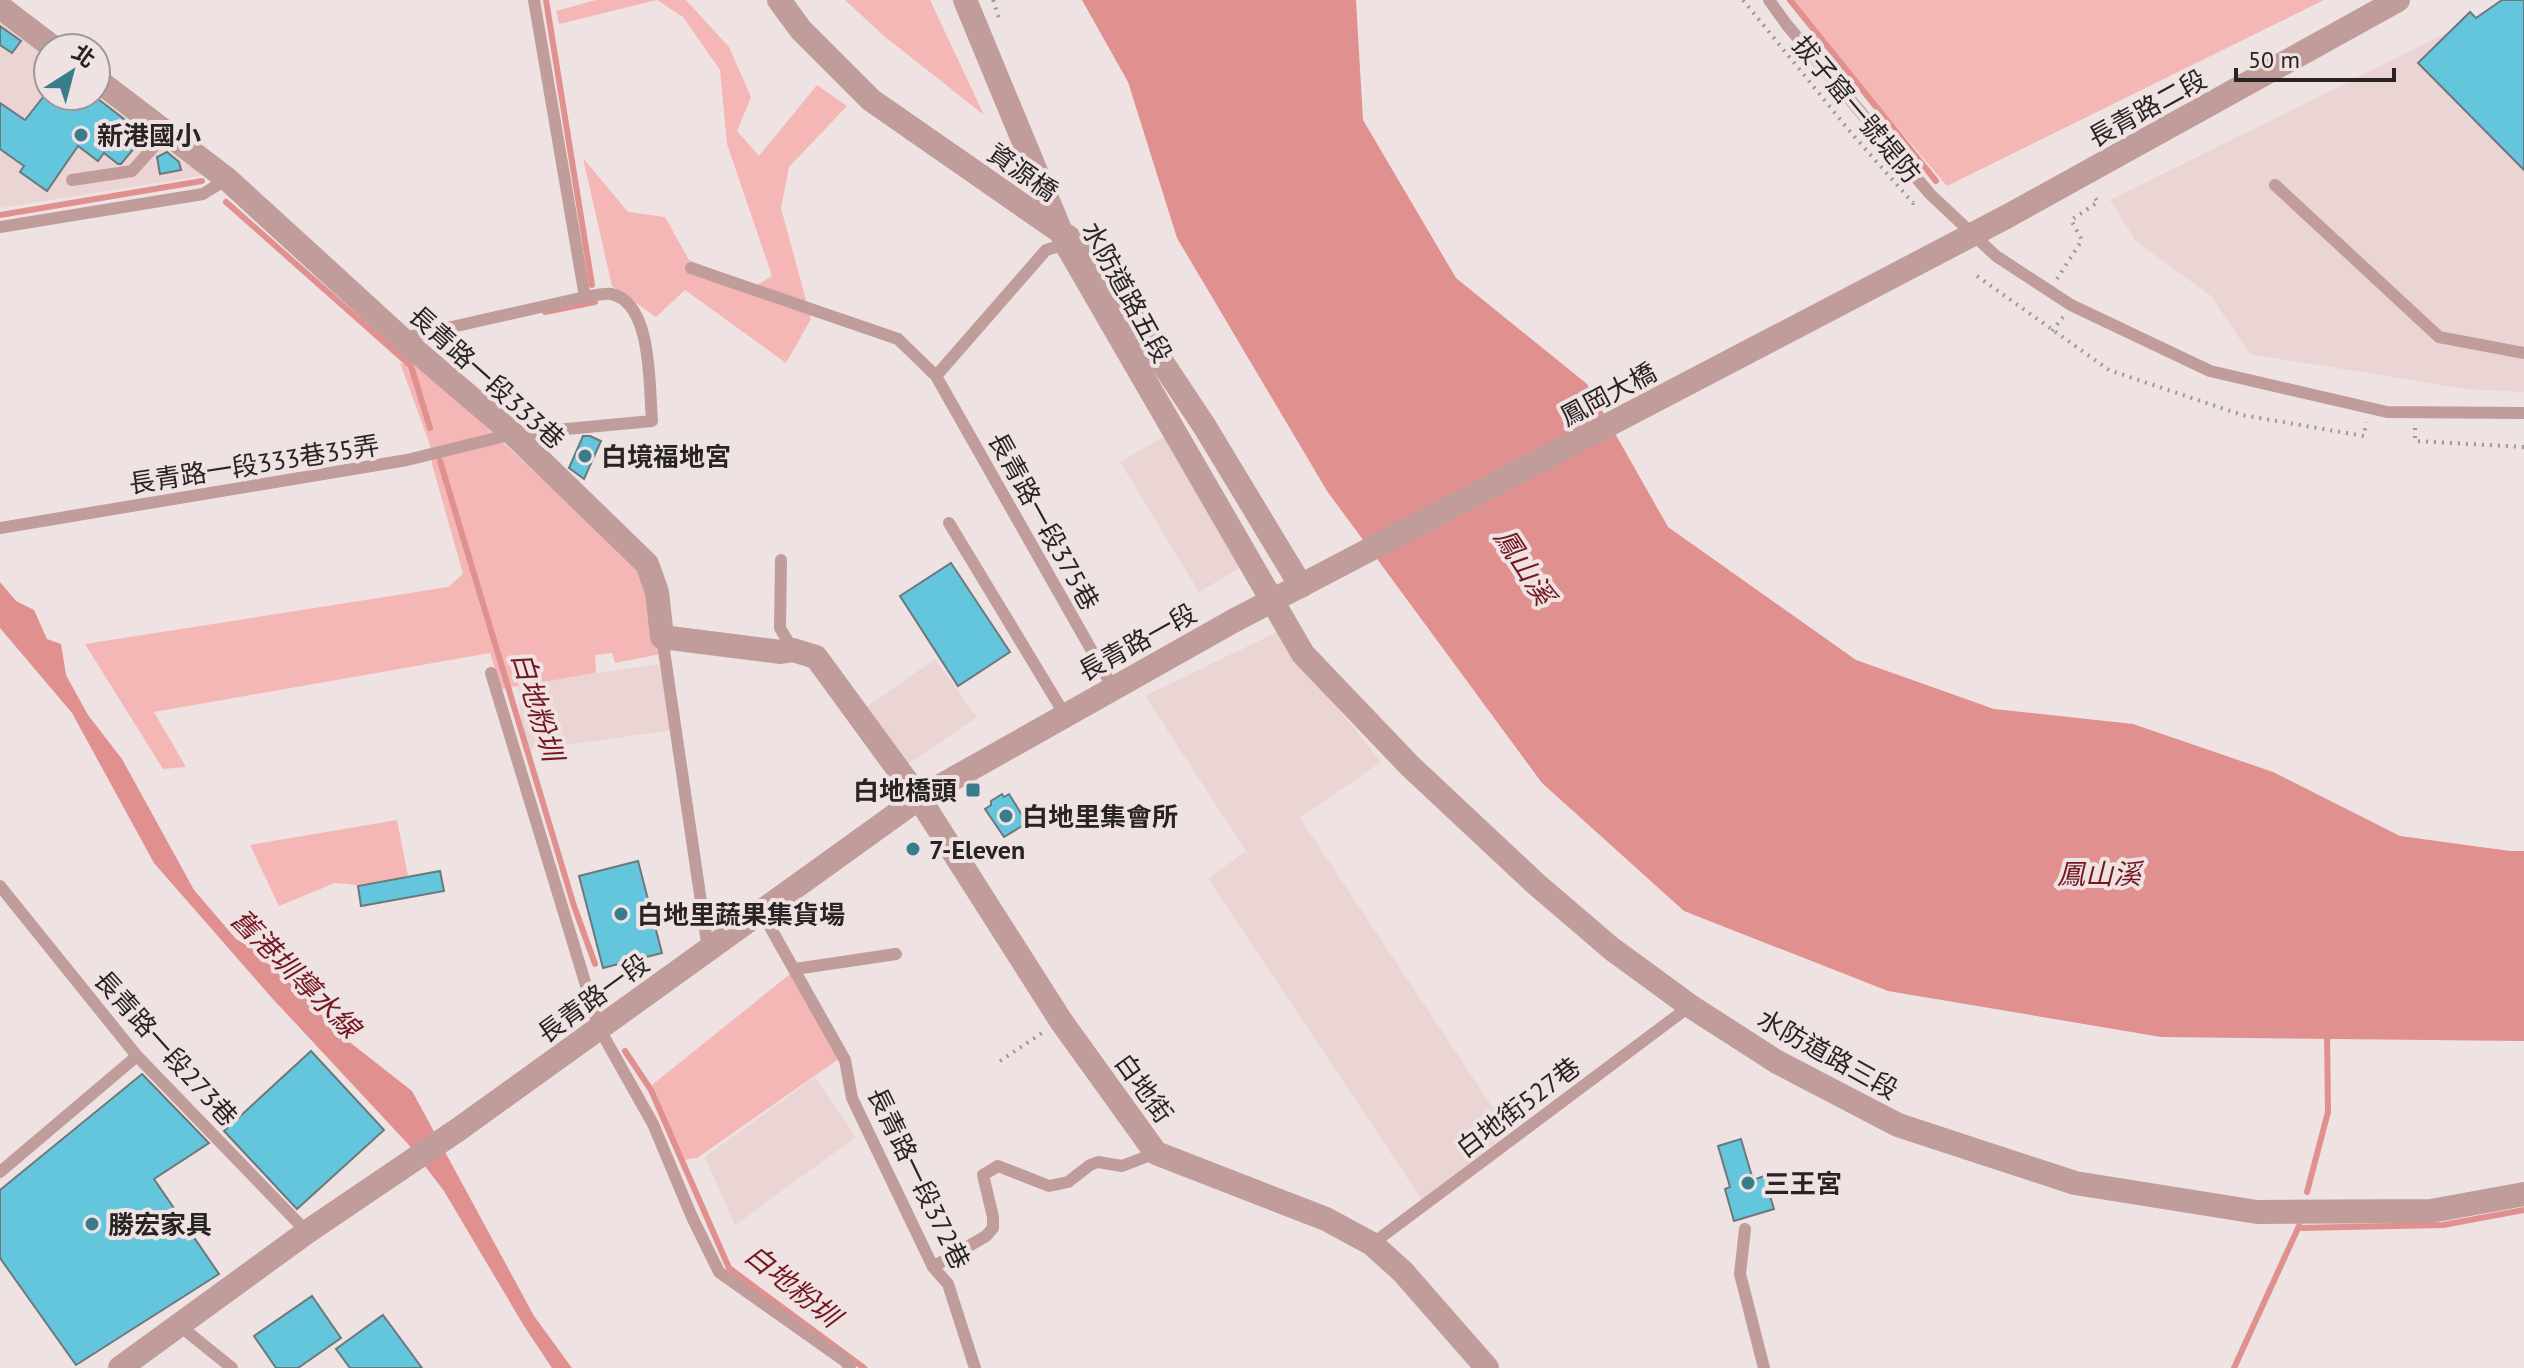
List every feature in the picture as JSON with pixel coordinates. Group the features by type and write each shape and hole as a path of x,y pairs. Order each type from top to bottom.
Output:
{"street":[{"name":"資源橋","path":"779,0 801,30 871,100 1071,239 1122,302 1205,427 1301,586"},
{"name":"水防道路五段","path":"965,0 1066,244 1269,597"},
{"name":"長青路二段","path":"2006,217 2398,0"},
{"path":"0,7 33,32"},
{"name":"長青路一段333巷","path":"112,91 227,179 401,338 513,434 647,564 657,592 662,637"},
{"name":"鳳岡大橋","path":"1235,620 2006,217"},
{"name":"水防道路三段","path":"1269,597 1303,654 1410,766 1612,949 1690,1006 1777,1062 1898,1125 2075,1183 2257,1212 2431,1211 2524,1194"},
{"name":"長青路一段","path":"120,1368 919,798 1235,620"},
{"path":"662,637 781,652 793,650"},
{"name":"白地街","path":"793,650 816,657 919,798 1061,1021 1156,1153 1326,1219 1372,1244 1403,1272 1487,1368"}],"lane":[{"path":"401,338 585,297 534,0"},
{"path":"1769,0 1930,194 1996,256 2071,305 2210,371 2387,412 2524,413"},
{"path":"72,180 132,171 167,132"},
{"path":"0,227 203,194 227,179"},
{"path":"2275,185 2439,337 2524,353"},
{"path":"936,376 1046,250 1066,244"},
{"name":"長青路一段375巷","path":"691,268 898,339 936,376 1113,688"},
{"name":"長青路一段333巷35弄","path":"0,528 407,460 513,434 652,421 645,332 627,303 611,294 585,297"},
{"path":"949,523 1065,715"},
{"path":"781,560 780,628 793,650"},
{"name":"長青路一段333巷","path":"662,637 708,949"},
{"path":"491,673 599,1028 653,1124 719,1272 845,1361 850,1368"},
{"name":"長青路一段273巷","path":"0,886 137,1056 307,1232"},
{"name":"長青路一段372巷","path":"761,911 845,1060 852,1098 933,1267 948,1284 975,1368"},
{"path":"795,969 896,954"},
{"name":"白地街527巷","path":"1372,1244 1690,1006"},
{"path":"0,1172 137,1056"},
{"path":"933,1267 986,1236 993,1228 983,1175 989,1169 998,1166 1049,1186 1068,1182 1098,1162 1122,1166 1156,1153"},
{"path":"1745,1229 1740,1274 1764,1368"},
{"path":"180,1326 232,1368"}],"path":[{"name":"拔子窟一號堤防","path":"1743,0 1816,91 1913,203"},
{"path":"2050,291 2082,240 2071,220"},
{"path":"1977,276 2109,370 2242,415 2364,436"},
{"path":"2415,441 2524,447"},
{"path":"1000,1061 1061,1021"}],"shaded area":[{"path":"596,0 657,0 559,24 556,11"},
{"path":"657,0 686,0 729,47 751,97 737,131 759,156 817,85 847,106 789,167 781,208 811,319 786,363 685,290 656,317 612,286 583,158 628,212 665,217 689,260 754,287 772,276 727,144 720,70 683,17"},
{"path":"845,0 930,0 984,115 884,36"},
{"path":"1792,0 2324,0 1947,186"},
{"path":"2513,0 2524,0 2524,392 2465,389 2250,354 2211,296 2136,241 2110,200"},
{"name":"新港國小","path":"0,8 32,35 32,112 112,112 112,96 212,174 0,208"},
{"path":"400,363 422,368 651,579 666,653 615,663 612,653 595,655 596,673 501,689 490,653 154,712 186,767 163,769 85,644 448,587 463,574 432,464 430,445"},
{"path":"1165,436 1243,566 1199,592 1120,462"},
{"path":"1277,632 1381,762 1300,818 1509,1132 1422,1200 1208,879 1246,851 1145,696"},
{"path":"935,659 977,717 906,766 865,708"},
{"path":"659,664 674,730 523,751 518,685"},
{"path":"397,820 408,876 357,885 335,883 279,906 250,845"},
{"path":"795,970 843,1056 697,1158 683,1160 652,1085"},
{"path":"815,1077 856,1137 735,1225 705,1157"}],"water":[{"name":"鳳山溪","path":"1082,0 1356,0 1363,120 1456,278 1587,384 1668,527 1856,660 1994,709 2133,724 2273,772 2400,836 2524,851 2524,1041 2161,1037 1888,991 1684,911 1542,783 1327,491 1177,238 1128,82"},
{"path":"0,582 16,601 34,610 47,639 61,644 66,675 88,715 122,759 194,890 236,939 274,962 338,1033 412,1091 534,1316 572,1368 552,1368 444,1191 408,1144 271,997 154,863 72,713 0,628"}],"building":[{"path":"2502,0 2524,0 2524,170 2418,63 2470,12 2476,18"},
{"path":"0,26 21,41 12,53 0,45"},
{"path":"0,103 25,120 32,111 112,110 145,135 121,164 104,153 98,161 78,146 47,191 20,172 24,166 0,149"},
{"path":"167,152 179,162 181,170 160,174 157,157"},
{"name":"白境福地宮","path":"583,436 601,441 584,479 569,468"},
{"path":"951,563 1010,652 958,686 900,596"},
{"name":"白地里集會所","path":"1002,794 1004,797 1009,794 1027,823 1004,837 985,809"},
{"name":"白地里蔬果集貨場","path":"638,861 662,953 603,968 579,876"},
{"path":"440,871 444,891 361,906 358,886"},
{"path":"311,1051 384,1130 297,1209 224,1131"},
{"name":"勝宏家具","path":"142,1074 209,1143 154,1179 219,1274 76,1365 0,1258 0,1190"},
{"name":"三王宮","path":"1741,1139 1753,1180 1764,1176 1774,1209 1734,1221 1725,1189 1730,1187 1718,1146"},
{"path":"312,1296 341,1338 298,1368 276,1368 254,1336"},
{"path":"383,1315 422,1368 350,1368 336,1349"}],"waterway":[{"name":"白地粉圳","path":"546,0 592,285"},
{"path":"1790,0 1936,181"},
{"name":"白地粉圳","path":"0,215 202,181"},
{"name":"白地粉圳","path":"226,202 411,366 430,428"},
{"name":"白地粉圳","path":"545,312 595,302"},
{"name":"白地粉圳","path":"440,461 574,906 595,964"},
{"path":"2307,1192 2328,1112 2327,1031"},
{"name":"白地粉圳","path":"625,1051 651,1090 729,1268 864,1368"},
{"path":"2298,1228 2443,1225 2524,1210"},
{"path":"2234,1368 2299,1226"}],"place":[{"name":"新港國小","path":"81,135"},
{"name":"白境福地宮","path":"585,456"},
{"name":"白地橋頭","path":"973,790"},
{"name":"白地里集會所","path":"1006,816"},
{"name":"7-Eleven","path":"913,849"},
{"name":"白地里蔬果集貨場","path":"621,914"},
{"name":"三王宮","path":"1748,1183"},
{"name":"勝宏家具","path":"92,1224"}],"water label":[{"name":"舊港圳導水線","path":"296,973"}]}
